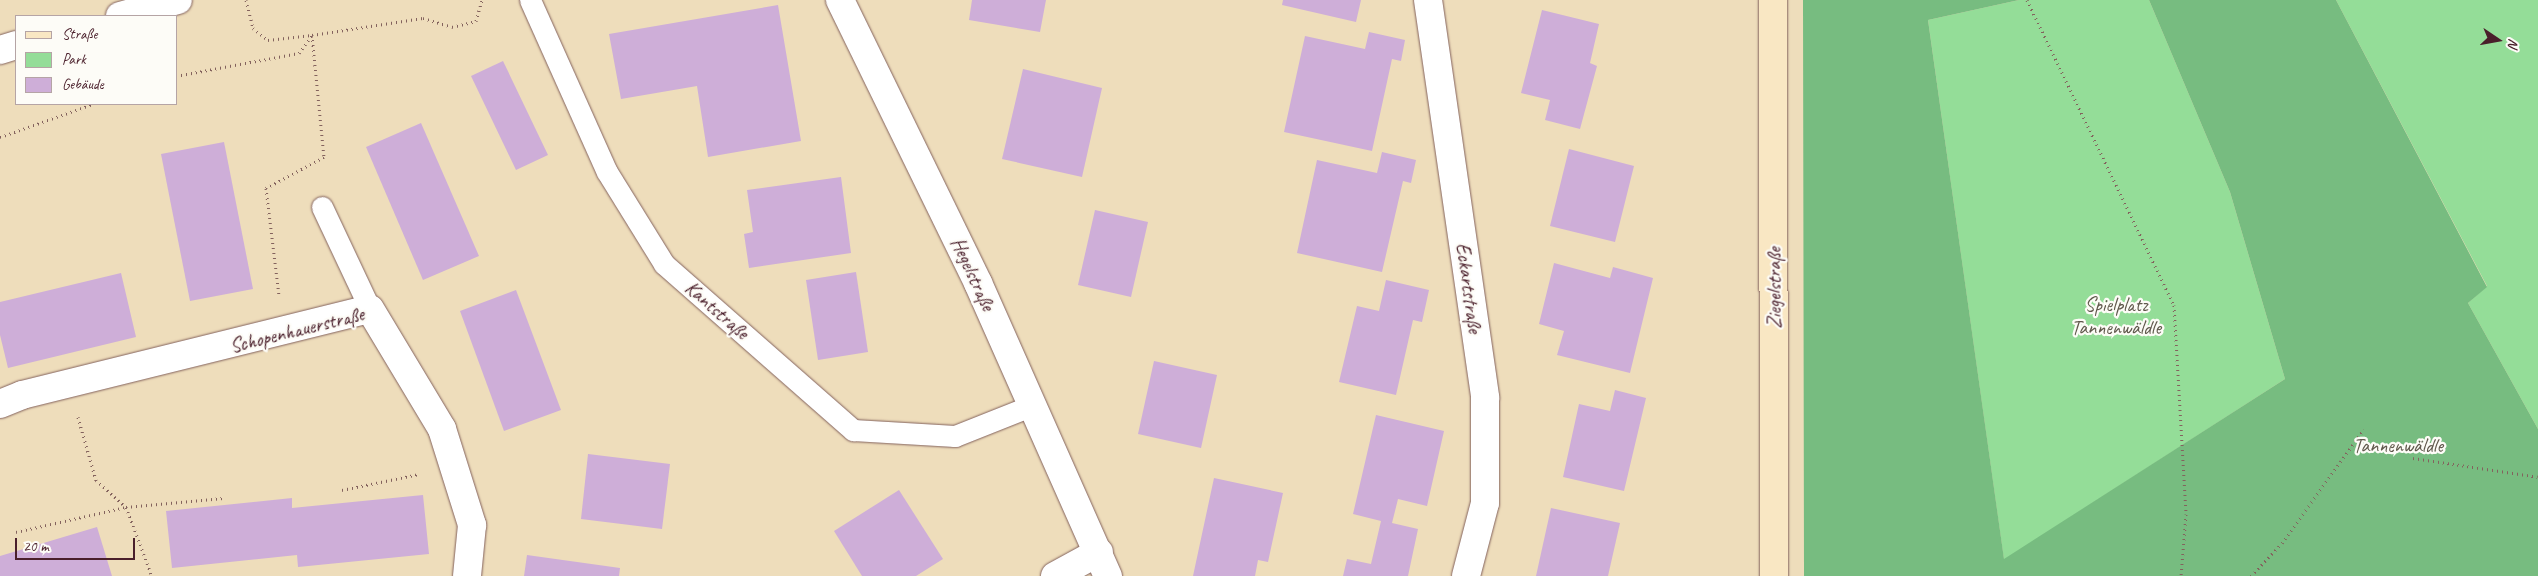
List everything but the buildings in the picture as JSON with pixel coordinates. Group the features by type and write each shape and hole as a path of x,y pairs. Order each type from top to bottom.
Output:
{"main road":[{"name":"Ziegelstraße","path":"1774,0 1774,576"}],"street":[{"path":"124,15 178,0"},
{"name":"Hegelstraße","path":"840,0 1033,405 1104,564 1055,576"},
{"name":"Eckartstraße","path":"1428,0 1485,398 1485,503 1466,576"},
{"path":"0,50 15,45"},
{"name":"Schopenhauerstraße","path":"0,404 68,383 283,334 370,309 442,429 472,525 467,576"}],"lane":[{"name":"Kantstraße","path":"530,0 606,172 664,264 853,430 955,436 1033,405"},
{"path":"322,207 370,309"}],"path":[{"path":"246,0 253,28 268,40 423,18 452,27 476,21 482,0"},
{"path":"2027,0 2174,305 2186,514 2181,576"},
{"path":"178,76 299,52 312,35"},
{"path":"283,334 266,188 324,158 312,35"},
{"path":"0,137 90,105"},
{"path":"68,383 96,480 126,507 152,576"},
{"path":"2250,576 2282,543 2364,429"},
{"path":"2413,458 2538,477"},
{"path":"342,490 454,467"},
{"path":"16,532 126,507 224,498"}],"green space":[{"name":"Tannenwäldle","path":"1803,0 2019,0 1928,20 2004,559 2285,379 2230,192 2149,0 2336,0 2487,287 2468,303 2538,429 2538,576 1804,576"},
{"name":"Spielplatz Tannenwäldle","path":"2019,0 2149,0 2230,192 2285,379 2004,560 1928,20"},
{"path":"2336,0 2538,0 2538,429 2468,303 2487,286"}]}
